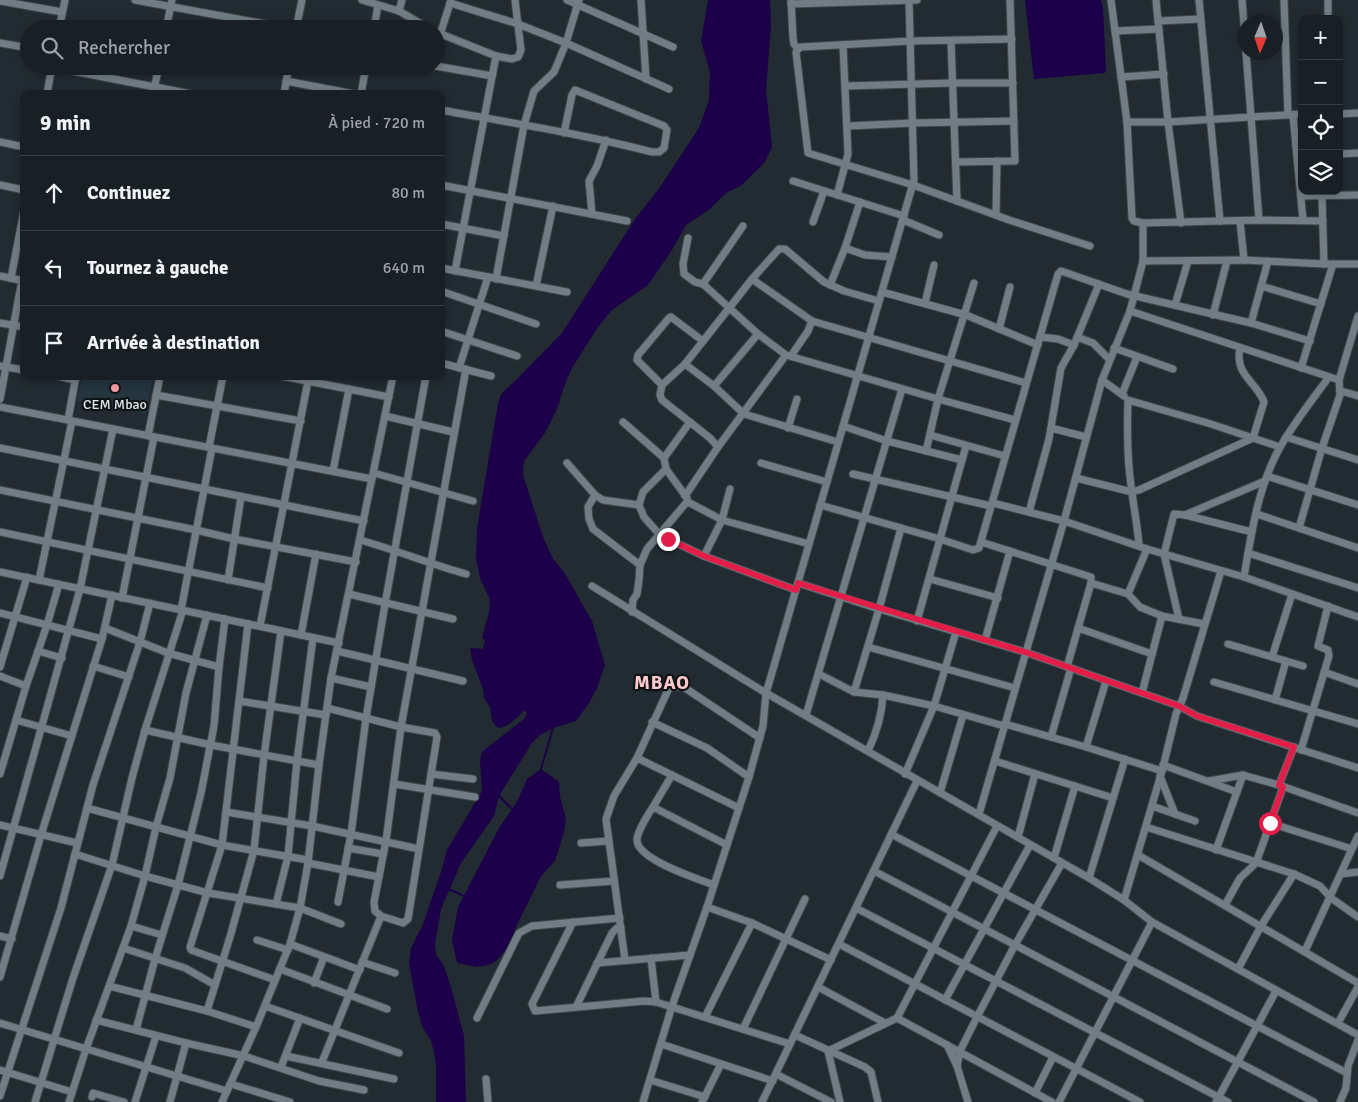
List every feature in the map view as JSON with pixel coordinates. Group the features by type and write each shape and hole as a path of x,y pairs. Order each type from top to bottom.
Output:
{"street":[{"path":"60,20 65,0"},
{"path":"135,0 171,3 252,20"},
{"path":"297,20 302,0"},
{"path":"362,0 399,11 411,20"},
{"path":"399,11 402,0"},
{"path":"445,37 496,56 512,59 518,57 521,50 515,0"},
{"path":"567,0 578,2 673,47"},
{"path":"641,0 646,79"},
{"path":"642,1102 672,1006 728,845 749,777 763,726 766,694 913,185 915,174 908,0"},
{"path":"798,48 794,44 793,38 791,2 917,0"},
{"path":"956,162 1015,161 1010,0"},
{"path":"1111,0 1120,78 1128,122 1132,218 1134,221 1143,223 1259,220 1323,221"},
{"path":"1156,0 1168,122 1181,222"},
{"path":"1199,0 1220,221"},
{"path":"1242,0 1243,15"},
{"path":"1284,0 1291,115 1299,150"},
{"path":"1328,0 1328,15"},
{"path":"0,1 62,12"},
{"path":"444,20 451,2 518,24 566,43 669,89"},
{"path":"496,279 524,125 534,91 554,72 566,43 578,2"},
{"path":"168,20 171,3"},
{"path":"376,20 378,5"},
{"path":"1115,31 1200,19"},
{"path":"798,48 911,41 1012,39"},
{"path":"951,41 957,201"},
{"path":"0,43 20,46"},
{"path":"837,195 848,154 843,45"},
{"path":"798,48 796,52 808,152 913,185 1090,246"},
{"path":"455,271 496,56"},
{"path":"1247,60 1259,220"},
{"path":"445,68 492,76"},
{"path":"1120,78 1164,74"},
{"path":"48,90 51,75"},
{"path":"87,75 154,90 157,75"},
{"path":"285,90 287,75"},
{"path":"362,90 364,75"},
{"path":"286,81 333,90"},
{"path":"846,86 1013,83"},
{"path":"445,111 606,140 652,152 659,152 664,148 668,130 664,126 576,90 572,95 564,132"},
{"path":"1343,114 1358,113"},
{"path":"1128,122 1168,122 1298,114"},
{"path":"848,126 1014,121"},
{"path":"592,214 589,181 597,166 606,140"},
{"path":"0,142 20,146"},
{"path":"1343,154 1358,153"},
{"path":"996,214 998,162"},
{"path":"793,182 860,202 903,218 939,235"},
{"path":"0,185 20,189"},
{"path":"445,186 627,221"},
{"path":"813,222 824,191"},
{"path":"1303,220 1302,196 1358,195"},
{"path":"1322,197 1324,264"},
{"path":"830,285 845,248 860,202"},
{"path":"536,286 553,206"},
{"path":"1240,221 1244,260"},
{"path":"979,814 1064,521 1102,380 1130,311 1143,261 1143,223"},
{"path":"445,225 504,236"},
{"path":"702,284 743,226"},
{"path":"688,238 683,264 684,274 695,282 702,284 758,334 788,355 938,400 1015,420"},
{"path":"11,278 20,240"},
{"path":"718,447 710,438 662,400 660,397 662,386 685,364 729,307 779,249 782,248 830,285 879,301"},
{"path":"845,248 865,254 892,257"},
{"path":"1143,261 1244,260 1358,264"},
{"path":"1175,305 1188,261"},
{"path":"1214,315 1227,261"},
{"path":"1251,324 1268,261"},
{"path":"1301,368 1333,264"},
{"path":"925,303 934,265"},
{"path":"445,269 566,292"},
{"path":"820,505 973,550 978,548 1060,272 1134,296 1251,324 1310,341"},
{"path":"0,276 20,280"},
{"path":"239,701 304,711 327,711 366,718 401,727 437,735 408,919 403,923 382,916 374,908 386,841 401,727 444,492 462,368 468,340 488,277"},
{"path":"752,279 812,321 1026,383"},
{"path":"926,451 938,400 966,315 974,283"},
{"path":"1029,512 1051,428 1061,368 1074,345 1099,284"},
{"path":"1262,286 1321,304"},
{"path":"999,329 1010,287"},
{"path":"445,292 536,324"},
{"path":"882,292 966,315 1038,345"},
{"path":"0,399 3,366 20,295"},
{"path":"1130,311 1339,380"},
{"path":"1299,528 1341,391 1339,380 1358,316"},
{"path":"662,386 637,360 638,355 669,318 671,317 704,341"},
{"path":"685,496 718,447 808,331 812,321"},
{"path":"0,323 20,326"},
{"path":"445,331 517,356"},
{"path":"714,386 758,334"},
{"path":"1040,336 1058,339 1074,345"},
{"path":"1077,337 1093,342 1109,359"},
{"path":"1114,348 1173,369"},
{"path":"1240,348 1239,364 1250,384 1263,400 1253,438"},
{"path":"1137,357 1125,397 1132,492 1138,521 1139,546"},
{"path":"445,364 492,376"},
{"path":"685,364 714,386 744,414 838,442"},
{"path":"3,366 20,369"},
{"path":"1244,578 1252,532 1266,478 1286,437 1329,377"},
{"path":"39,580 64,461 76,380"},
{"path":"122,598 146,477 159,380"},
{"path":"35,1102 73,978 112,865 145,730 182,610 222,380"},
{"path":"260,626 309,380"},
{"path":"313,380 389,397"},
{"path":"222,1102 244,1056 289,947 300,908 308,862 331,678 392,380"},
{"path":"338,902 351,834 375,661 425,380"},
{"path":"1102,380 1125,397 1280,447"},
{"path":"333,471 349,389"},
{"path":"806,715 902,389"},
{"path":"1341,391 1358,396"},
{"path":"156,395 300,421"},
{"path":"788,428 797,399"},
{"path":"0,408 333,471 408,481 473,501"},
{"path":"385,416 453,432"},
{"path":"623,422 664,458 666,469 690,503 722,520 808,544"},
{"path":"664,458 690,422"},
{"path":"843,426 887,441 962,460"},
{"path":"1051,428 1086,437"},
{"path":"0,876 70,630 113,429"},
{"path":"930,435 1006,456"},
{"path":"1286,437 1358,460"},
{"path":"1076,478 1132,492 1153,485 1253,438"},
{"path":"917,621 953,498 966,446"},
{"path":"0,448 364,521"},
{"path":"567,463 594,495 603,500 639,505"},
{"path":"761,463 827,482"},
{"path":"666,469 643,492 639,505 644,517 659,534 704,556 797,587 841,597 1025,652 1179,706 1197,716 1358,768"},
{"path":"853,474 953,498 1029,512 1064,521 1147,549 1221,570 1357,616 1358,607"},
{"path":"1185,515 1266,478 1310,489 1358,505"},
{"path":"704,556 722,520 730,489"},
{"path":"0,490 234,539 356,562"},
{"path":"594,495 588,508 589,520 593,529 640,565"},
{"path":"228,580 241,497"},
{"path":"632,612 632,600 636,594 640,565 647,549 684,505 690,503"},
{"path":"1179,618 1164,554 1173,516 1176,514 1185,515 1252,532"},
{"path":"1257,514 1358,548"},
{"path":"854,692 901,528"},
{"path":"0,532 268,588"},
{"path":"360,540 394,549 431,564 466,574"},
{"path":"981,542 1091,577 1050,737"},
{"path":"1128,594 1147,549"},
{"path":"985,640 1010,551"},
{"path":"1248,553 1358,588"},
{"path":"301,635 316,554"},
{"path":"1124,900 1162,771 1173,723 1221,570"},
{"path":"0,572 339,643"},
{"path":"0,667 27,578"},
{"path":"930,579 998,598"},
{"path":"1091,583 1128,594 1140,607 1162,616 1204,624"},
{"path":"0,774 59,584"},
{"path":"592,586 766,694 806,715 917,781 979,814 1089,878 1124,900 1152,922 1358,1035"},
{"path":"349,594 421,613 453,619"},
{"path":"1272,657 1292,594"},
{"path":"0,977 41,835 102,639 112,596"},
{"path":"0,1096 23,1030 61,908 86,808 140,642 150,604"},
{"path":"1225,906 1240,878 1256,863 1281,786 1312,711 1329,653 1328,650 1320,647 1318,642 1328,606"},
{"path":"0,613 102,639"},
{"path":"69,1102 96,1020 123,948 145,876 170,778 194,659 207,615"},
{"path":"1142,693 1162,616"},
{"path":"136,1030 191,838 215,720 225,619"},
{"path":"248,624 222,845 190,948 222,962 275,980"},
{"path":"105,628 168,653 219,667"},
{"path":"1078,628 1152,654"},
{"path":"207,1012 254,850 264,756 281,631"},
{"path":"905,774 934,706 956,632"},
{"path":"276,904 288,856 297,761 313,638"},
{"path":"1228,644 1303,666"},
{"path":"868,647 1015,688"},
{"path":"38,651 62,658"},
{"path":"337,652 463,681"},
{"path":"1275,700 1286,661"},
{"path":"93,666 128,677"},
{"path":"1324,672 1358,684"},
{"path":"819,674 854,692 883,695 934,706 1086,747 1162,771 1209,780 1237,792"},
{"path":"0,676 26,686"},
{"path":"331,678 371,687"},
{"path":"1086,747 1106,681"},
{"path":"1214,682 1358,724"},
{"path":"626,960 606,819 614,796 637,758 669,688 682,686 760,738"},
{"path":"868,751 875,737 883,695"},
{"path":"940,793 963,715"},
{"path":"16,720 72,736"},
{"path":"652,722 707,748 749,777"},
{"path":"145,730 264,756 319,765"},
{"path":"637,758 739,808"},
{"path":"1089,878 1125,759"},
{"path":"995,762 1113,798"},
{"path":"1162,771 1175,814"},
{"path":"431,774 473,779"},
{"path":"1018,838 1035,774"},
{"path":"672,775 637,838 639,848 653,860 714,885"},
{"path":"1209,780 1243,775 1358,813"},
{"path":"1216,850 1243,775"},
{"path":"762,1102 917,781"},
{"path":"394,784 475,797"},
{"path":"1054,858 1075,786"},
{"path":"1152,806 1195,821"},
{"path":"653,807 728,845"},
{"path":"86,808 124,817 191,838 288,856 379,877"},
{"path":"226,812 292,822 419,849"},
{"path":"1270,823 1352,849"},
{"path":"0,825 77,843"},
{"path":"828,1051 885,1022 897,1018 997,826"},
{"path":"1146,827 1294,874 1320,886 1331,898 1358,918"},
{"path":"892,834 1347,1074"},
{"path":"1305,951 1358,836"},
{"path":"582,843 608,841"},
{"path":"946,1000 1030,845"},
{"path":"348,848 383,854"},
{"path":"75,854 208,893 300,908 341,924"},
{"path":"1138,855 1358,983"},
{"path":"957,1066 960,1051 977,1016 1062,863"},
{"path":"874,871 1314,1102"},
{"path":"1341,874 1358,872"},
{"path":"1238,969 1294,874"},
{"path":"560,885 614,881"},
{"path":"743,1029 805,899"},
{"path":"707,906 752,922 831,960"},
{"path":"856,908 1095,1033 1218,1100 1228,1102"},
{"path":"322,1062 382,916"},
{"path":"477,1018 519,933 523,930 532,926 620,918"},
{"path":"572,922 532,1004 535,1011 644,1001 656,1002 790,1044"},
{"path":"705,1017 752,922"},
{"path":"1059,1102 1152,922"},
{"path":"130,926 162,935"},
{"path":"576,1007 614,930 621,928"},
{"path":"0,936 12,939"},
{"path":"258,940 395,973"},
{"path":"838,944 977,1016 1130,1100 1140,1102"},
{"path":"123,948 192,971 215,985"},
{"path":"598,963 690,955"},
{"path":"314,983 324,957"},
{"path":"651,958 656,1002"},
{"path":"280,969 387,1009"},
{"path":"109,986 256,1027"},
{"path":"818,987 885,1022"},
{"path":"1338,1023 1358,987"},
{"path":"1218,1100 1276,991"},
{"path":"265,1006 399,1053"},
{"path":"281,1067 300,1018"},
{"path":"897,1018 1052,1102"},
{"path":"96,1020 244,1056 319,1081 364,1090"},
{"path":"0,1023 177,1076 290,1102"},
{"path":"795,1035 866,1067 871,1072 878,1102"},
{"path":"135,1102 156,1036"},
{"path":"1340,1102 1348,1082 1347,1074 1351,1056 1358,1040"},
{"path":"170,1102 186,1043"},
{"path":"661,1044 721,1064 774,1077 831,1102"},
{"path":"947,1045 957,1066 968,1102"},
{"path":"828,1051 840,1102"},
{"path":"286,1056 322,1062 394,1079"},
{"path":"1035,1093 1053,1057"},
{"path":"650,1080 703,1099 721,1064"},
{"path":"0,1070 72,1092"},
{"path":"486,1079 488,1102"},
{"path":"92,1097 93,1093 124,1102"}],"shaded area":[{"path":"708,0 770,0 771,27 766,90 772,147 765,162 741,186 726,193 710,209 686,225 672,250 648,285 612,310 598,327 572,368 557,409 545,433 524,461 523,475 543,537 553,559 564,572 592,621 605,665 597,688 576,721 553,728 540,735 532,743 499,796 494,816 461,863 441,909 435,944 436,955 443,964 451,987 464,1036 466,1102 436,1102 434,1051 431,1041 422,1026 417,1007 409,963 411,948 423,924 447,850 482,791 480,760 482,752 525,718 527,713 524,710 509,724 498,728 492,721 490,707 484,698 470,648 483,649 485,640 482,638 489,612 490,600 480,578 476,558 477,528 498,403 501,394 562,333 635,219 658,190 699,128 709,100 710,72 701,41"},
{"path":"1025,0 1101,0 1106,72 1034,79"},
{"name":"CEM Mbao","path":"81,380 152,380 146,414 77,401"},
{"path":"541,769 559,782 560,797 566,818 564,832 555,861 541,876 517,925 510,945 496,961 489,965 476,967 457,963 452,940 458,907 499,828 517,802 527,779"}],"waterway":[{"path":"541,769 553,728"},
{"path":"499,796 512,809"},
{"path":"449,889 464,896"}],"place":[{"name":"CEM Mbao","path":"115,388"}],"district":[{"name":"MBAO","path":"662,683"}],"route":[{"path":"668,539 704,556 796,590 798,583 1025,652 1179,706 1197,716 1294,747 1279,785 1283,787 1270,823"}]}
